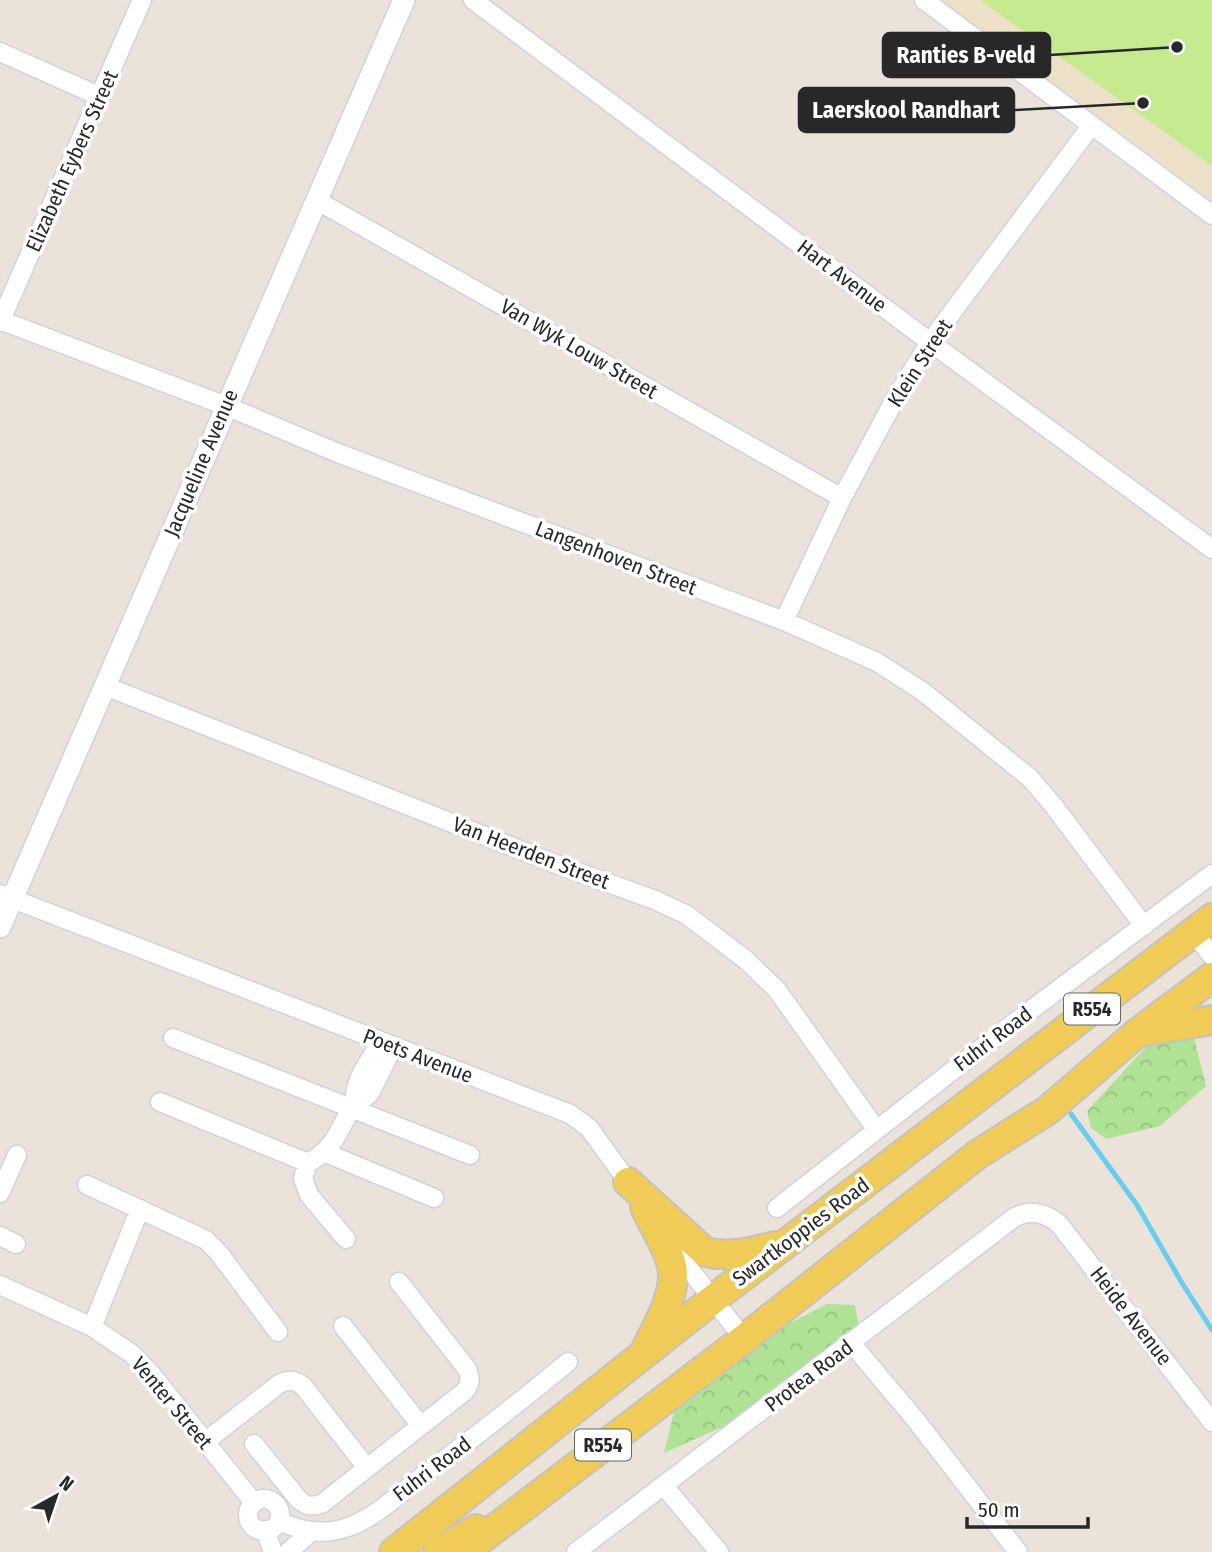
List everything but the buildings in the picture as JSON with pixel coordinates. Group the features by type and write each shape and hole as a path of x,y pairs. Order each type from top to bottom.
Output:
{"main road":[{"name":"Swartkoppies Road","path":"394,1552 712,1300 1203,925"},
{"name":"R554","path":"464,1552 744,1339 978,1154 1048,1110 1137,1032 1212,977"},
{"path":"1137,1032 1212,1020"},
{"path":"628,1182 705,1252 742,1254 788,1242"},
{"path":"642,1357 667,1303 673,1268 645,1206"},
{"path":"438,1552 477,1528 505,1520"}],"street":[{"name":"Elizabeth Eybers Street","path":"0,321 142,0"},
{"name":"Jacqueline Avenue","path":"0,927 6,897 106,685 404,0"},
{"name":"Hart Avenue","path":"473,0 1212,549"},
{"path":"924,0 1212,215"},
{"path":"0,52 101,97"},
{"name":"Klein Street","path":"784,621 842,498 895,399 930,342 1091,126"},
{"name":"Van Wyk Louw Street","path":"316,200 842,498"},
{"name":"Langenhoven Street","path":"0,321 226,406 338,453 784,621 877,662 897,673 1030,778 1144,926"},
{"name":"Van Heerden Street","path":"106,685 544,859 655,900 687,915 746,960 776,989 876,1129"},
{"name":"Fuhri Road","path":"777,1208 1007,1028 1212,874"},
{"name":"Poets Avenue","path":"6,897 578,1118 589,1128 712,1300 744,1339"},
{"path":"1203,925 1212,956"},
{"path":"173,1038 354,1106 470,1155"},
{"path":"345,1239 309,1195 303,1178 308,1163 326,1153 354,1106 370,1093 387,1044"},
{"path":"160,1102 308,1163"},
{"path":"326,1153 434,1198"},
{"path":"0,1193 17,1155"},
{"path":"87,1185 212,1245 278,1332"},
{"path":"92,1327 139,1209"},
{"name":"Protea Road","path":"576,1552 852,1344 1014,1217 1028,1213 1045,1215"},
{"name":"Heide Avenue","path":"1045,1215 1055,1220 1067,1233 1212,1422"},
{"path":"254,1444 299,1500 306,1505 315,1506 323,1503 464,1392 470,1377 467,1368 399,1282"},
{"name":"Venter Street","path":"0,1285 92,1327 120,1344 144,1365 254,1503"},
{"path":"343,1326 421,1426"},
{"path":"852,1344 915,1419 1018,1552"},
{"name":"Fuhri Road","path":"274,1525 311,1531 330,1531 353,1526 512,1409 568,1362"},
{"path":"206,1441 279,1384 287,1380 296,1381 303,1386 367,1468"},
{"path":"664,1486 719,1552"},
{"path":"273,1552 274,1525 279,1509 276,1504 265,1499 254,1503 248,1512 249,1520 255,1528 274,1525"},
{"path":"274,1525 287,1552 311,1531"}],"shaded area":[{"path":"935,0 1212,0 1212,205"}],"green space":[{"path":"980,0 1212,0 1212,166"},
{"path":"1194,1038 1206,1086 1160,1126 1106,1139 1091,1128 1087,1111 1146,1047"},
{"path":"827,1304 855,1305 860,1334 747,1416 664,1453 675,1408 765,1336"}],"waterway":[{"path":"1071,1114 1137,1205 1212,1330"}],"place":[{"name":"Ranties B-veld","path":"1177,47"},
{"name":"Laerskool Randhart","path":"1143,103"}]}
